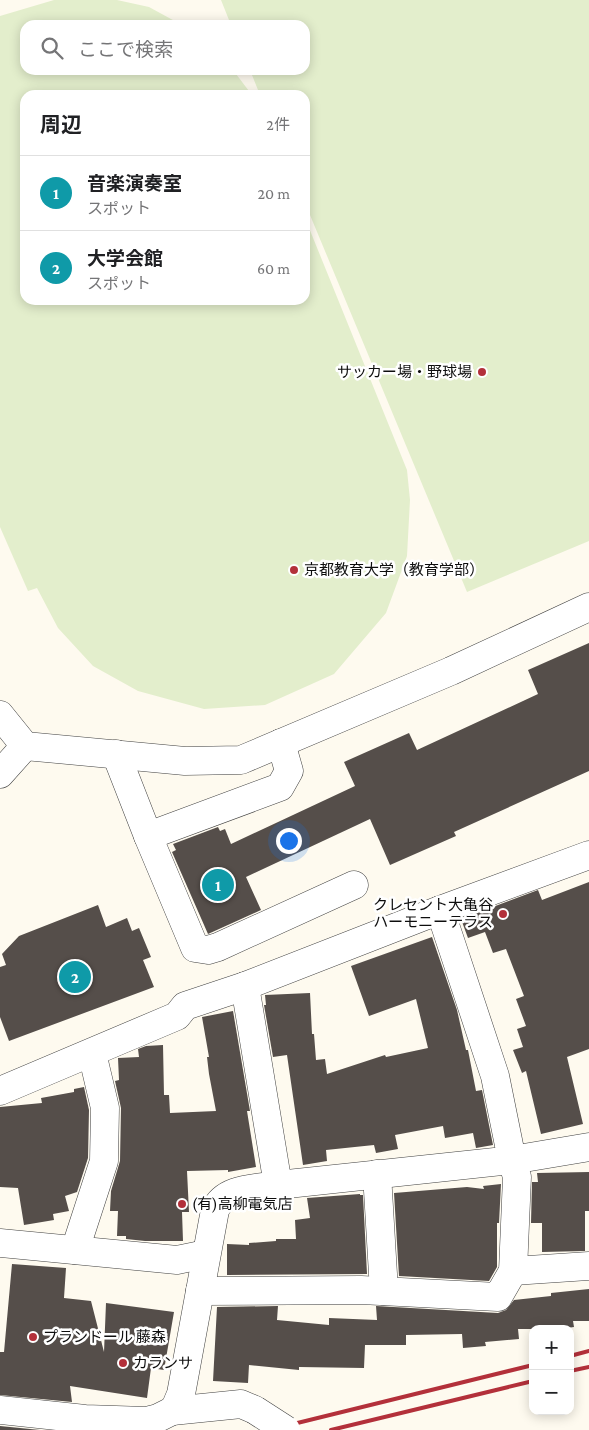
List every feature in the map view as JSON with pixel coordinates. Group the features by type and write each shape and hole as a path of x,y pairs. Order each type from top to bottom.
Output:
{"street":[{"path":"0,715 25,746 185,761 241,760 451,671 589,607"},
{"path":"148,836 280,787 290,771 282,743"},
{"path":"0,774 15,760 25,746"},
{"path":"116,754 195,948 208,950 218,947 354,885"},
{"path":"0,1091 177,1016 185,1006 245,986 440,910 589,855"},
{"path":"200,1291 361,1290 498,1297 514,1271 517,1177 495,1076 440,910"},
{"path":"245,986 278,1186"},
{"path":"74,1250 104,1161 105,1108 92,1053"},
{"path":"172,1411 181,1394 215,1210 218,1202 224,1197 233,1193 278,1186 512,1160 589,1147"},
{"path":"377,1174 384,1291"},
{"path":"0,1243 177,1260 206,1254"},
{"path":"514,1271 589,1266"},
{"path":"0,1410 131,1421 158,1418 172,1411 241,1404 255,1410 286,1430"}],"green space":[{"path":"54,0 117,0 149,7 173,20 20,20 20,75 237,75 248,90 20,90 20,305 310,305 310,230 407,470 410,500 407,556 386,613 334,674 265,705 204,709 138,691 93,666 58,628 37,588 28,591 0,527 0,16"},
{"name":"サッカー場・野球場","path":"221,0 589,0 589,541 467,592 310,215 310,90 258,90 252,75 310,75 310,20 229,20"}],"building":[{"path":"589,643 589,771 454,832 456,836 390,865 370,819 246,877 261,910 208,934 172,852 176,850 173,844 218,827 220,831 225,829 231,844 355,786 344,762 409,733 417,750 538,694 528,670"},
{"path":"589,882 589,1049 567,1057 583,1124 541,1134 526,1071 522,1073 513,1050 523,1047 517,1029 526,1026 516,999 524,996 506,949 493,953 485,932 468,938 461,919 538,890 542,900"},
{"path":"98,905 106,927 127,918 132,931 139,928 151,957 143,960 154,987 9,1041 0,1017 0,967 6,965 2,954 19,936"},
{"path":"432,937 457,1010 466,1050 468,1050 476,1091 482,1090 493,1145 476,1148 473,1133 445,1138 443,1126 395,1135 398,1149 376,1153 374,1145 326,1150 327,1161 303,1165 287,1055 273,1057 264,1005 266,1005 265,995 310,993 312,1034 314,1034 316,1060 325,1059 327,1074 385,1055 386,1057 428,1048 416,999 369,1016 351,966"},
{"path":"233,1011 250,1111 247,1111 256,1167 228,1172 228,1170 187,1171 189,1212 182,1212 183,1241 145,1241 126,1239 126,1236 117,1236 118,1211 110,1211 111,1191 120,1161 121,1108 115,1081 119,1080 118,1058 139,1057 138,1049 146,1046 163,1045 164,1095 169,1095 170,1113 216,1111 202,1017"},
{"path":"84,1087 89,1110 88,1158 77,1192 65,1196 69,1211 53,1214 54,1220 24,1225 18,1188 0,1187 0,1107 42,1103 41,1098 74,1092 74,1089"},
{"path":"589,1172 589,1211 585,1211 585,1251 542,1252 542,1223 531,1223 532,1182 538,1182 537,1173"},
{"path":"501,1184 499,1223 497,1223 497,1267 489,1281 399,1276 394,1193 467,1187 484,1189 483,1186"},
{"path":"363,1195 367,1274 227,1275 227,1244 249,1245 249,1243 276,1241 276,1239 296,1239 295,1220 310,1218 307,1198"},
{"path":"12,1264 66,1268 64,1298 91,1301 104,1352 106,1303 174,1312 164,1370 151,1368 147,1398 70,1386 72,1402 0,1395 0,1352 4,1352"},
{"path":"589,1289 589,1321 573,1321 574,1325 529,1325 529,1329 518,1329 519,1339 485,1342 486,1346 463,1348 462,1334 406,1335 406,1345 365,1345 364,1368 299,1367 299,1370 249,1365 248,1383 213,1381 217,1307 278,1306 277,1320 329,1325 329,1318 377,1320 376,1306 498,1313 506,1310 514,1300 551,1296 551,1293"},
{"path":"0,1426 40,1430 0,1430"}],"railway":[{"path":"574,1355 589,1351"},
{"path":"269,1430 529,1366"},
{"path":"574,1370 589,1367"},
{"path":"331,1430 529,1382"}],"place":[{"name":"サッカー場・野球場","path":"482,372"},
{"name":"京都教育大学（教育学部）","path":"294,570"},
{"name":"音楽演奏室","path":"218,885"},
{"name":"クレセント大亀谷 ハーモニーテラス","path":"503,914"},
{"name":"大学会館","path":"75,977"},
{"name":"(有)高柳電気店","path":"182,1204"},
{"name":"プランドール 藤森","path":"33,1337"},
{"name":"カランサ","path":"123,1363"}]}
